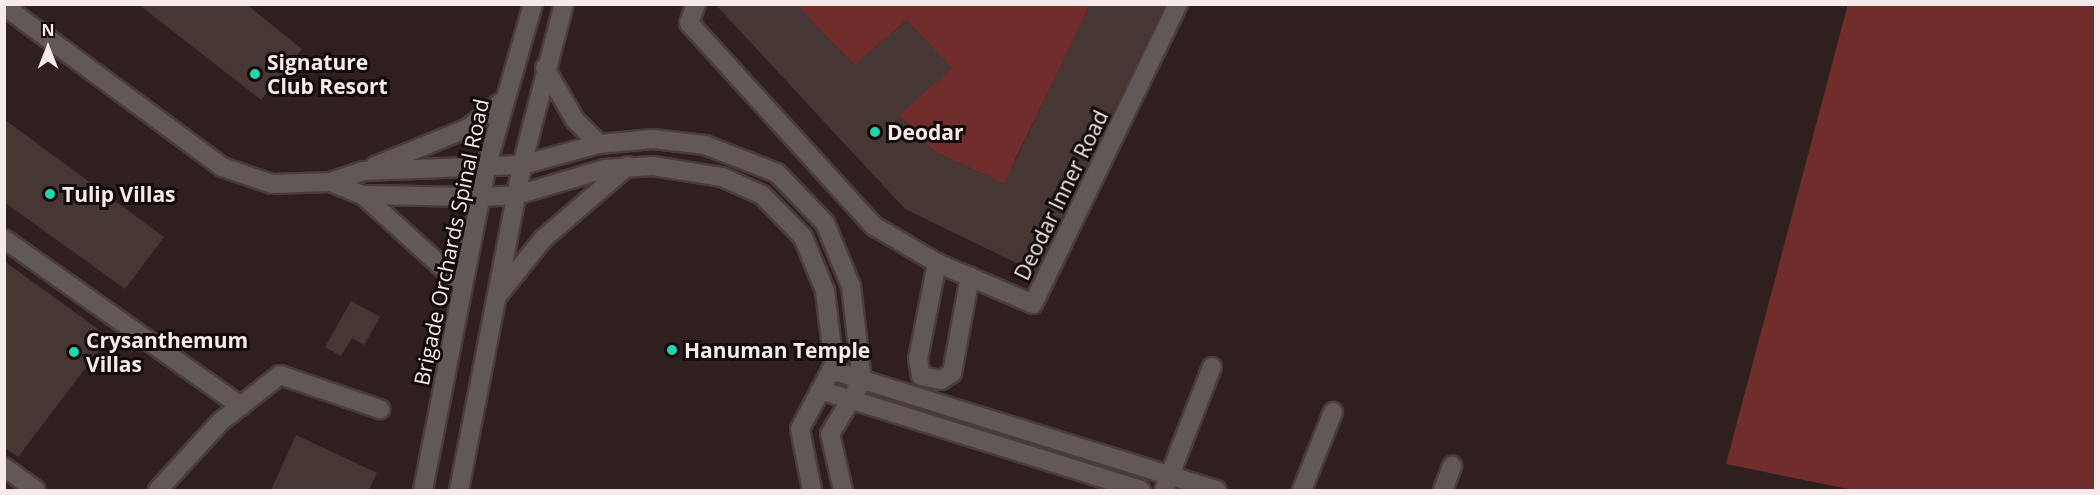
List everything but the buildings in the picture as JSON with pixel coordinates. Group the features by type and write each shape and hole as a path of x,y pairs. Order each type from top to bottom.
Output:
{"street":[{"name":"Brigade Orchards Spinal Road","path":"423,490 486,168 533,4"},
{"path":"459,490 522,165 545,68 564,4"},
{"name":"Deodar Inner Road","path":"696,4 689,23 874,226 937,263 1033,304 1178,4"},
{"path":"4,6 222,167 272,184 330,182 363,171 468,128 504,100"},
{"path":"545,68 575,120 599,144"},
{"path":"363,171 522,165 599,144 653,139 705,146 754,162 795,188 825,223 845,263 862,381 830,434 843,490"},
{"path":"330,182 363,195 481,197 517,195 628,166 677,167 722,177 777,207 803,237 820,272 828,311 831,370 800,429 812,490"},
{"path":"495,298 543,238 628,166"},
{"path":"363,195 462,285"},
{"path":"4,239 241,406"},
{"path":"937,263 918,359 921,376 940,380 952,373 969,277"},
{"path":"1167,483 1212,367"},
{"path":"831,370 1167,483 1217,490"},
{"path":"160,490 241,406 280,375 380,409"},
{"path":"820,390 1140,490"},
{"path":"1302,490 1333,412"},
{"path":"1443,490 1452,466"},
{"path":"4,467 36,490"}],"shaded area":[{"path":"1848,4 2095,5 2095,490 1853,490 1726,464"},
{"path":"796,5 1090,5 1015,160 1025,194 932,150 899,115 907,20 874,48 888,66 872,83"}],"place":[{"name":"Signature Club Resort","path":"255,74"},
{"name":"Deodar","path":"875,132"},
{"name":"Tulip Villas","path":"50,194"},
{"name":"Hanuman Temple","path":"672,350"},
{"name":"Crysanthemum Villas","path":"74,352"}]}
